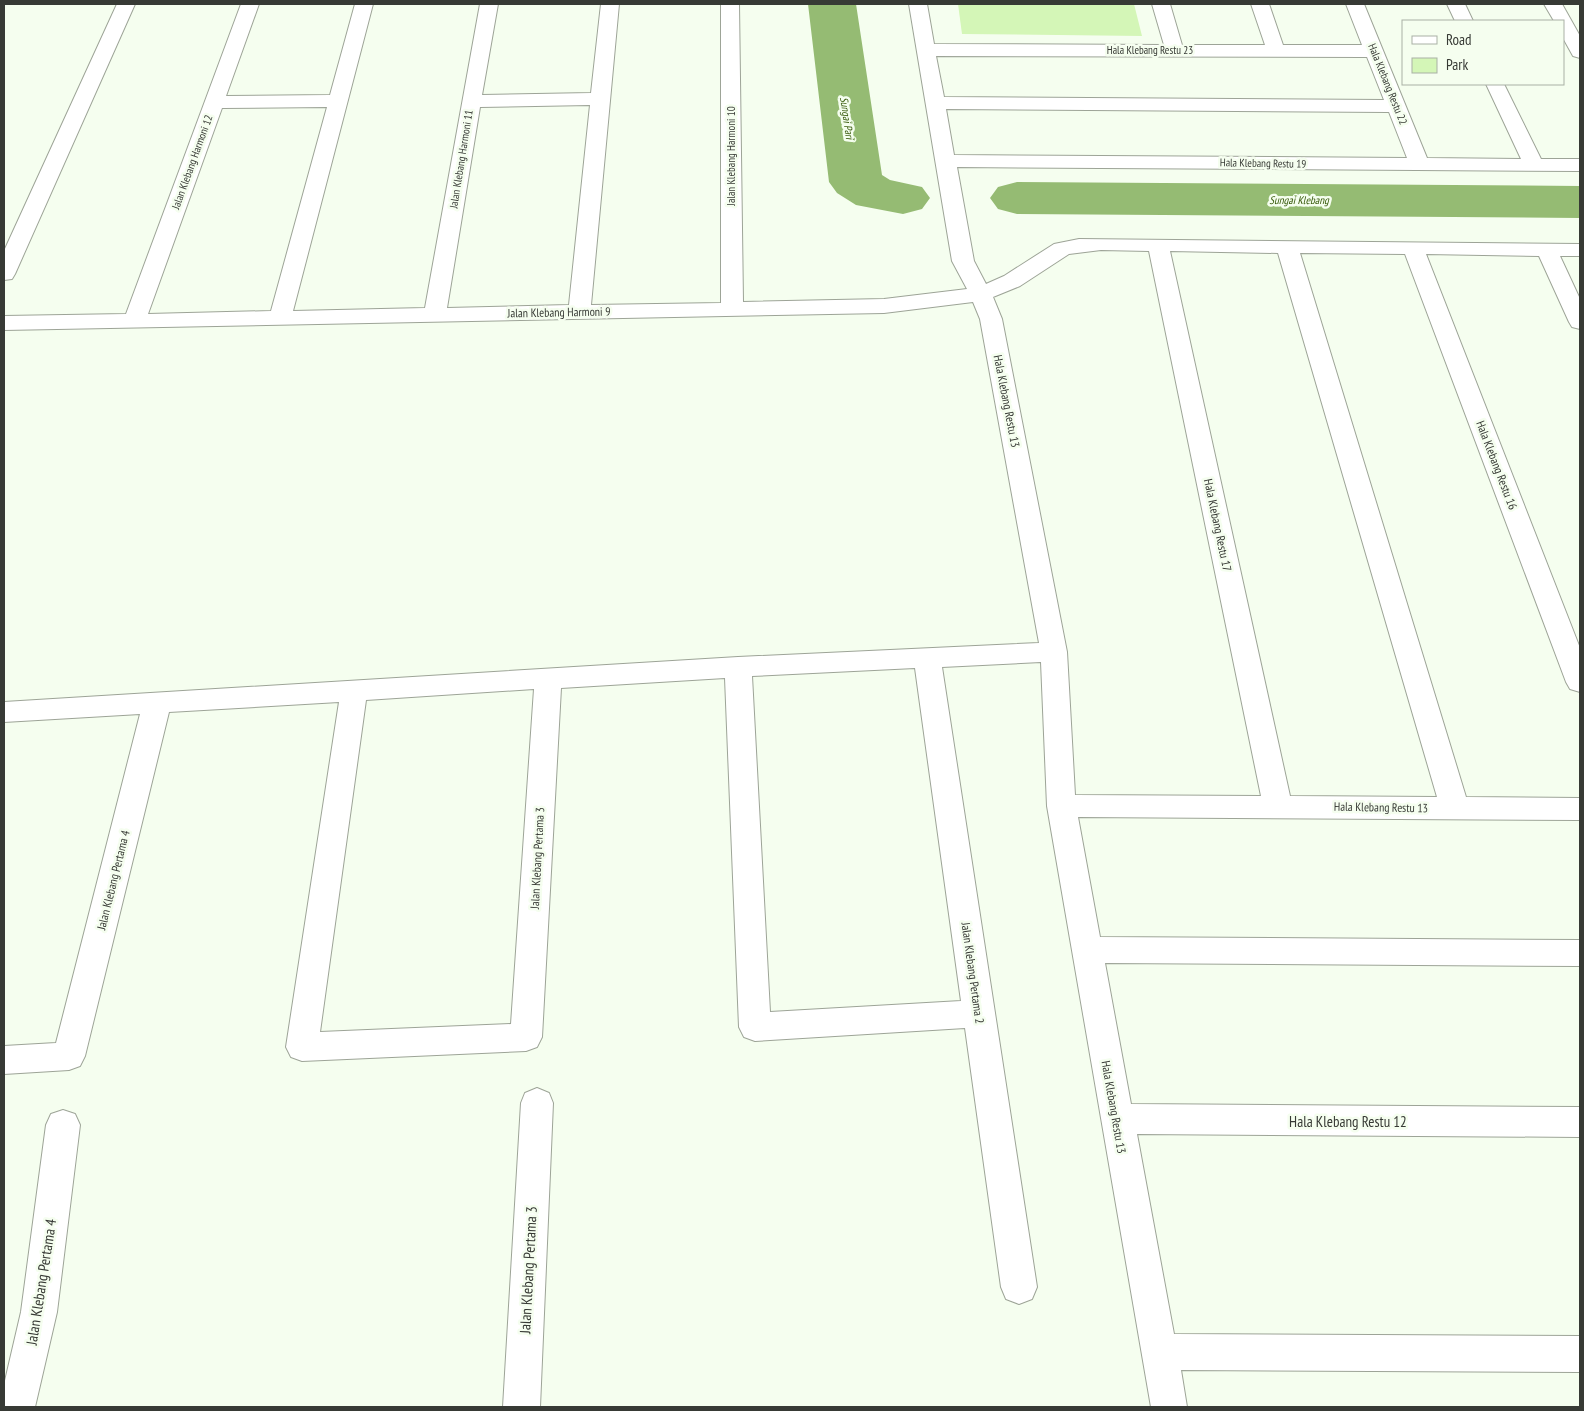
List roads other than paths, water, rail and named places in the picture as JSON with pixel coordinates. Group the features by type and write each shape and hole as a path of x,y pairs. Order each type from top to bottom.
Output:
{"street":[{"path":"4,274 126,4"},
{"name":"Jalan Klebang Harmoni 12","path":"135,320 250,4"},
{"path":"280,317 364,4"},
{"name":"Jalan Klebang Harmoni 11","path":"435,314 489,4"},
{"path":"579,312 610,4"},
{"name":"Jalan Klebang Harmoni 10","path":"730,4 732,309"},
{"name":"Hala Klebang Restu 13","path":"918,4 963,261 969,276 982,294 992,319 1054,652 1061,806 1169,1407"},
{"path":"1161,4 1175,50"},
{"path":"1260,4 1276,51"},
{"name":"Hala Klebang Restu 22","path":"1355,4 1420,165"},
{"path":"1456,4 1464,20"},
{"path":"1553,4 1562,20"},
{"path":"1564,24 1580,52"},
{"name":"Hala Klebang Restu 23","path":"926,50 1375,51"},
{"path":"1495,85 1534,165"},
{"path":"471,101 600,99"},
{"path":"214,102 339,101"},
{"path":"935,103 1397,106"},
{"name":"Hala Klebang Restu 19","path":"945,160 1580,165"},
{"name":"Jalan Klebang Harmoni 9","path":"4,323 884,306 982,294 1012,281 1050,255 1062,249 1079,245 1580,250"},
{"name":"Hala Klebang Restu 17","path":"1158,245 1278,806"},
{"path":"1286,246 1455,808"},
{"name":"Hala Klebang Restu 16","path":"1413,248 1580,682"},
{"path":"1546,249 1580,322"},
{"path":"4,712 738,667 1054,652"},
{"name":"Jalan Klebang Pertama 2","path":"927,658 1019,1287"},
{"path":"738,667 755,1026 979,1014"},
{"name":"Jalan Klebang Pertama 3","path":"354,691 302,1047 526,1037 548,679"},
{"name":"Jalan Klebang Pertama 4","path":"4,1060 69,1056 157,703"},
{"name":"Hala Klebang Restu 13","path":"1061,806 1278,806 1580,810"},
{"path":"1086,950 1580,952"},
{"name":"Jalan Klebang Pertama 3","path":"521,1407 537,1103"},
{"name":"Hala Klebang Restu 12","path":"1116,1120 1580,1122"},
{"name":"Jalan Klebang Pertama 4","path":"17,1407 39,1312 63,1125"},
{"path":"1159,1352 1580,1354"}],"waterway":[{"name":"Sungai Pari","path":"832,4 856,182 875,194 903,198"},
{"name":"Sungai Klebang","path":"1017,198 1580,202"}]}
